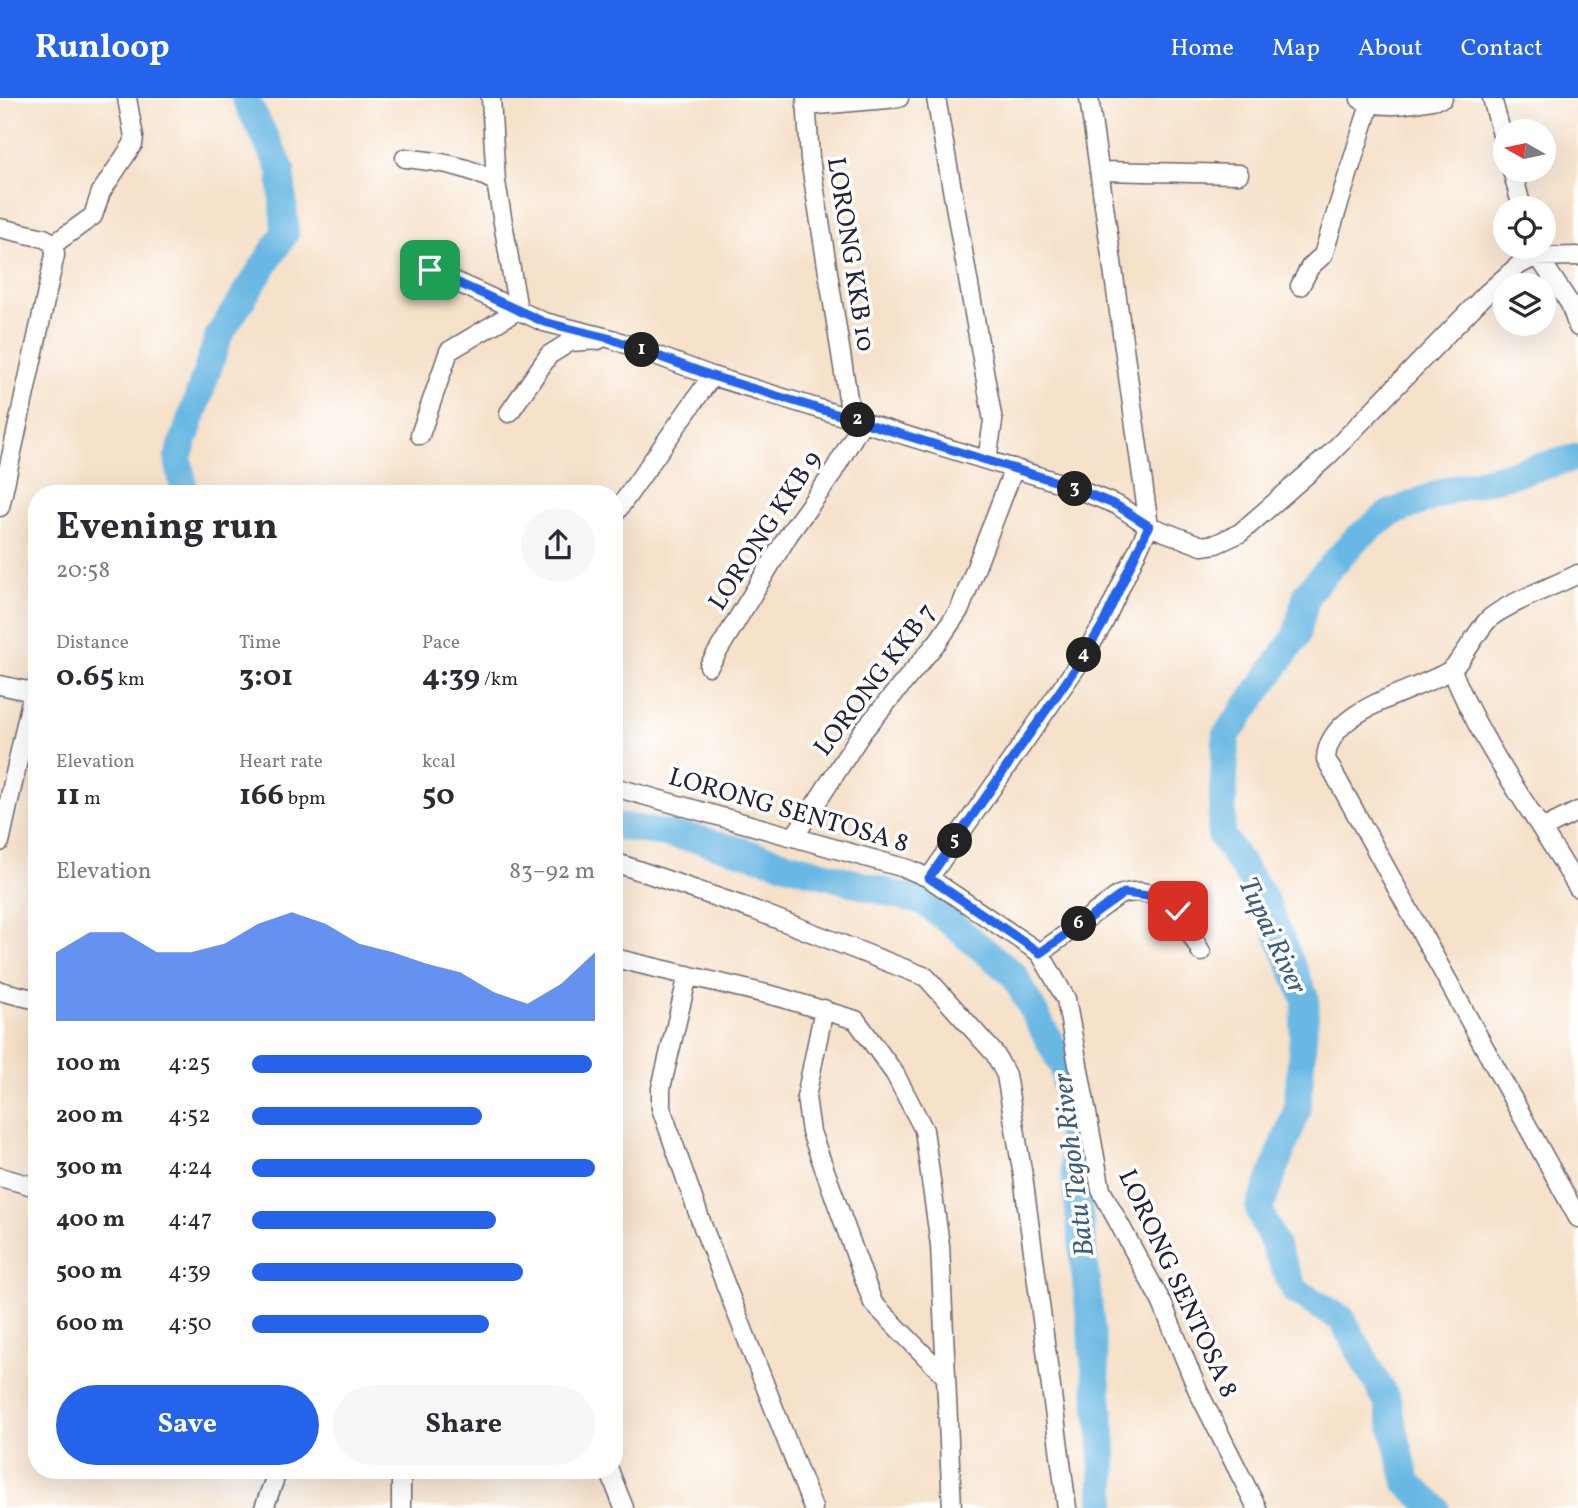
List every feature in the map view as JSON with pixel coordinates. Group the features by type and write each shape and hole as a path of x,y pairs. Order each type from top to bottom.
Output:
{"street":[{"path":"54,244 93,216 101,192 132,144 134,137 127,98"},
{"path":"491,98 496,182 518,310"},
{"path":"806,102 899,98"},
{"path":"936,98 993,421 987,460"},
{"path":"929,878 1080,662 1103,624 1149,526 1089,98"},
{"path":"1300,286 1310,267 1323,255 1365,101 1409,104 1443,98"},
{"path":"1492,98 1498,119"},
{"name":"LORONG KKB 10","path":"806,102 810,159 857,419"},
{"path":"405,158 454,163 474,169 496,182"},
{"path":"1100,170 1238,174"},
{"path":"0,228 44,238 54,244"},
{"path":"0,507 55,255 54,244"},
{"path":"1556,254 1578,256"},
{"path":"430,270 544,322 612,339 712,376 1014,468 1116,505 1149,526 1202,546 1216,544 1240,533 1328,456 1486,294 1526,259"},
{"path":"1539,259 1570,304 1578,327"},
{"path":"420,435 449,351 518,310"},
{"path":"509,413 549,355 570,342 612,339"},
{"path":"623,502 712,376"},
{"name":"LORONG KKB 9","path":"709,666 789,534 829,479 857,419"},
{"name":"LORONG KKB 7","path":"794,837 863,731 944,634 960,609 1014,468"},
{"path":"1578,575 1490,618 1452,670 1382,700 1345,724 1330,737 1326,760 1578,1217"},
{"path":"1452,670 1484,737 1544,828 1578,888"},
{"path":"0,685 28,691"},
{"path":"0,842 28,723"},
{"name":"LORONG SENTOSA 8","path":"623,790 929,878 1040,953 1066,999 1101,1190 1162,1303 1198,1391 1257,1508"},
{"path":"1544,828 1578,811"},
{"path":"623,865 754,910 926,977 995,1054 1006,1075 1023,1176 1067,1508"},
{"path":"1040,953 1119,895 1132,892 1157,897 1172,904 1201,952"},
{"path":"623,959 824,1009 856,1020 895,1074 924,1130 940,1245 952,1508"},
{"path":"688,975 661,1088 661,1108 703,1227 813,1508"},
{"path":"0,991 28,998"},
{"path":"824,1009 806,1097 811,1132 873,1303 944,1375"},
{"path":"0,1177 28,1185"},
{"path":"264,1508 275,1479"},
{"path":"401,1479 401,1508"},
{"path":"613,1479 624,1508"}],"waterway":[{"name":"Batu Tegoh River","path":"183,485 178,458 219,335 285,233 281,169 245,98"},
{"name":"Tupai River","path":"1436,1508 1407,1483 1387,1401 1342,1319 1295,1291 1259,1210 1297,1111 1306,1000 1263,897 1221,835 1226,736 1296,637 1307,593 1356,539 1389,514 1449,490 1578,457"},
{"name":"Batu Tegoh River","path":"623,827 701,840 926,903 1014,975 1064,1068 1103,1445 1103,1508"}],"route":[{"path":"430,270 544,322 612,339 712,376 900,431 1064,484 1116,505 1149,526 1103,624 1080,662 929,878 1040,953 1124,893 1157,897 1172,904 1178,911"}]}
